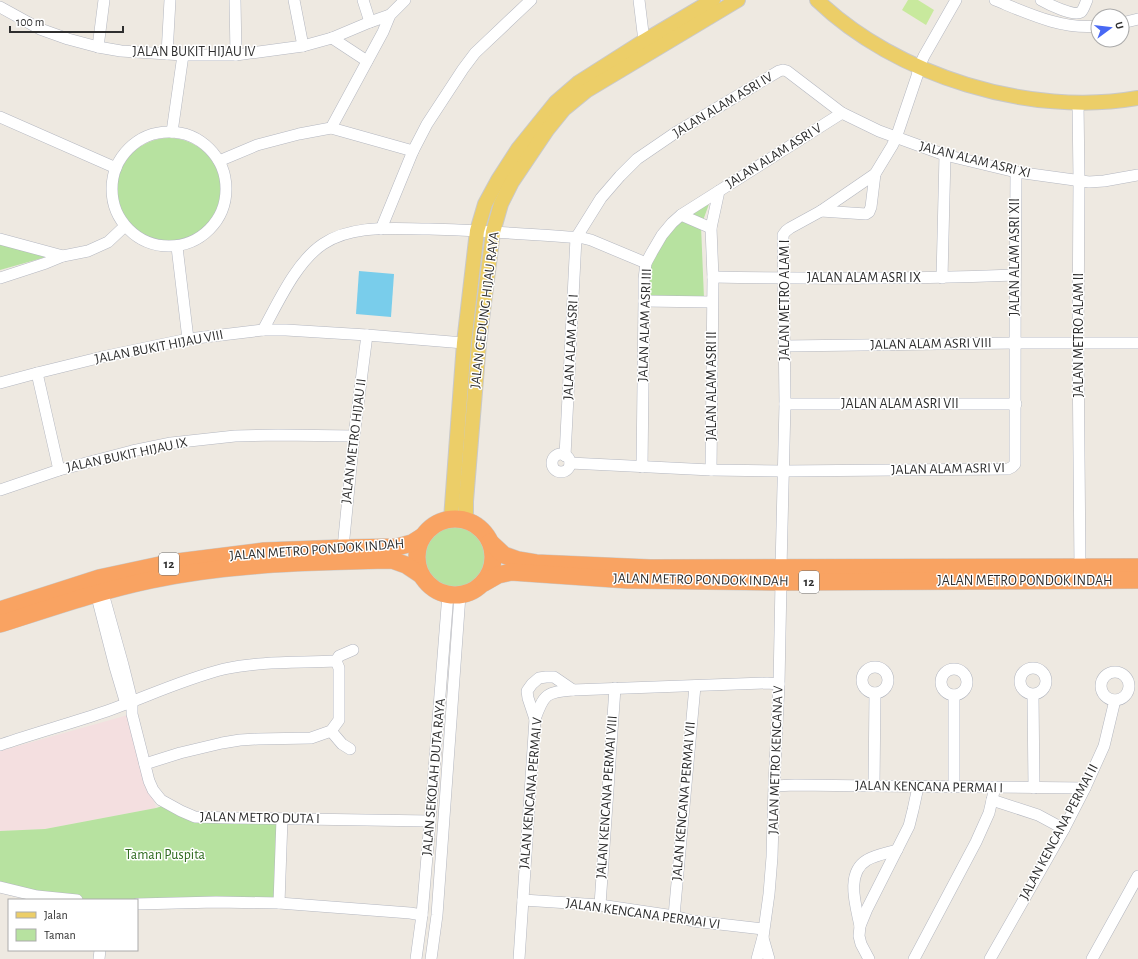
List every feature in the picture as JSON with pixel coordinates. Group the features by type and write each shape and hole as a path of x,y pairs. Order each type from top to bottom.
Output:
{"highway":[{"name":"12","path":"459,519 472,522 483,530 490,542 493,552 493,563 490,574 484,583 473,591 454,595 435,590 425,580 418,566 418,550 423,536 435,524 446,520 459,519"},
{"name":"JALAN METRO PONDOK INDAH","path":"0,610 97,585 170,564 264,551 397,547 412,543 423,536"},
{"name":"JALAN METRO PONDOK INDAH","path":"490,542 504,555 518,560 536,563 781,575 1138,580"},
{"name":"JALAN METRO PONDOK INDAH","path":"0,624 97,585 152,580 189,573 287,563 392,560 406,565 422,575"},
{"name":"JALAN METRO PONDOK INDAH","path":"484,583 498,575 511,572 628,580 1138,567"}],"main road":[{"name":"JALAN GEDUNG HIJAU RAYA","path":"459,519 464,343 477,231 485,204 498,180 518,149 556,102 578,83 644,41 713,0"},
{"name":"JALAN GEDUNG HIJAU RAYA","path":"459,501 493,232 501,204 512,182 547,130 564,109 586,91 738,0"},
{"path":"817,0 842,21 869,40 919,67 962,84 1028,99 1078,102 1138,98"}],"street":[{"path":"0,7 4,0"},
{"path":"98,47 104,0"},
{"path":"167,54 170,0"},
{"path":"235,0 236,55"},
{"path":"294,0 303,46"},
{"path":"363,0 370,22"},
{"path":"331,128 383,32 390,15 405,0"},
{"path":"381,229 413,151 427,124 463,69 475,53 531,0"},
{"path":"639,0 644,41"},
{"name":"JALAN METRO ALAM I","path":"781,575 785,404 783,278 784,235 790,228 821,211 875,174 896,138 924,56 956,0"},
{"path":"995,0 1047,20 1075,26 1090,27"},
{"path":"1041,0 1062,10 1076,13 1083,10 1087,0"},
{"name":"JALAN BUKIT HIJAU IV","path":"0,7 40,29 68,39 98,47 121,52 183,55 236,55 303,46 332,38 390,15"},
{"path":"332,38 367,61"},
{"path":"172,132 183,55"},
{"name":"JALAN ALAM ASRI IV","path":"576,238 600,198 637,160 675,133 779,71 787,71 842,113 896,138"},
{"name":"JALAN METRO ALAM II","path":"1078,102 1080,568"},
{"name":"JALAN ALAM ASRI V","path":"713,277 711,228 719,191 842,113"},
{"path":"0,117 116,168"},
{"path":"219,161 257,145 299,134 331,128 413,151"},
{"path":"160,132 172,132 194,138 204,144 219,161 224,174 226,188 225,202 213,227 203,236 191,243 178,247 163,247 148,244 135,236 125,226 118,216 113,204 111,192 112,180 116,168 121,157 129,148 148,135 160,132"},
{"name":"JALAN ALAM ASRI XI","path":"896,138 945,155 1016,172 1089,182 1138,175"},
{"path":"942,278 945,155"},
{"name":"JALAN ALAM ASRI XII","path":"1015,343 1016,172"},
{"path":"821,211 866,214 869,212 875,174"},
{"name":"JALAN ALAM ASRI III","path":"642,467 644,279 646,263 662,235 672,223 719,191"},
{"path":"681,216 711,228"},
{"path":"0,278 46,264 63,256 88,251 108,242 125,226"},
{"path":"263,330 287,285 300,266 321,245 340,235 363,230 477,231 583,238 646,263"},
{"name":"JALAN ALAM ASRI I","path":"576,238 568,459 642,467 783,472"},
{"path":"0,239 63,256"},
{"path":"178,247 188,339"},
{"name":"JALAN ALAM ASRI IX","path":"713,277 942,278 1015,276"},
{"name":"JALAN ALAM ASRI II","path":"711,470 713,277"},
{"path":"644,301 712,302"},
{"name":"JALAN BUKIT HIJAU VIII","path":"0,383 38,372 102,357 188,339 263,330 367,335 464,343"},
{"name":"JALAN METRO HIJAU II","path":"343,548 354,436 367,335"},
{"name":"JALAN ALAM ASRI VI","path":"783,472 1008,469 1012,467 1015,464 1015,343"},
{"name":"JALAN ALAM ASRI VIII","path":"784,346 1138,343"},
{"path":"38,372 59,470"},
{"name":"JALAN ALAM ASRI VII","path":"785,404 1016,404"},
{"name":"JALAN BUKIT HIJAU IX","path":"0,490 59,470 132,451 171,443 235,436 354,436"},
{"name":"JALAN METRO KENCANA V","path":"757,959 769,894 772,857 779,684 781,575"},
{"name":"JALAN METRO DUTA I","path":"97,585 149,781 153,790 161,800 191,816 430,821"},
{"name":"JALAN SEKOLAH DUTA RAYA","path":"416,959 422,915 446,615 454,595"},
{"name":"JALAN SEKOLAH DUTA RAYA","path":"431,959 437,915 458,617 454,595"},
{"path":"446,615 453,614 458,617"},
{"path":"336,661 339,656 353,650"},
{"path":"0,745 108,711 190,679 224,670 244,666 336,661"},
{"path":"145,764 180,753 222,743 240,740 311,738 331,732 339,720 339,668 336,661"},
{"path":"535,719 527,691 539,678 554,677 573,690"},
{"name":"JALAN KENCANA PERMAI V","path":"519,959 535,719 544,698 549,693 573,690 767,683 779,684"},
{"name":"JALAN KENCANA PERMAI VII","path":"674,916 695,686"},
{"name":"JALAN KENCANA PERMAI VIII","path":"600,905 615,688"},
{"path":"874,786 876,693"},
{"path":"954,695 954,787"},
{"path":"1033,695 1034,788"},
{"name":"JALAN KENCANA PERMAI II","path":"990,959 1064,830 1085,788 1104,746 1115,700"},
{"path":"331,732 342,744 350,749"},
{"name":"JALAN KENCANA PERMAI I","path":"774,786 1085,788"},
{"path":"860,926 909,826 918,787"},
{"path":"914,959 976,842 989,813 995,787"},
{"path":"992,800 1038,815 1064,830"},
{"path":"279,903 282,818"},
{"path":"869,959 861,944 859,936 860,926 854,894 854,883 858,867 868,859 896,850"},
{"path":"1092,959 1138,876"},
{"path":"0,887 37,896 67,899"},
{"name":"JALAN KENCANA PERMAI VI","path":"523,900 600,905 674,916 693,921 763,933"},
{"path":"138,904 216,902 279,903 422,915"},
{"name":"JALAN METRO KENCANA V","path":"763,933 769,959"}],"shaded area":[{"path":"128,715 156,808 45,829 0,831 0,751"}],"green space":[{"path":"908,0 918,0 934,10 926,25 902,10"},
{"path":"169,138 189,142 206,153 217,170 221,190 217,210 206,227 189,238 169,242 149,238 132,227 121,210 117,190 121,170 132,153 149,142"},
{"path":"709,204 701,226 704,298 646,297 651,264 663,241 676,223"},
{"path":"0,242 46,257 0,270"},
{"path":"454,527 466,530 476,536 482,546 485,558 482,570 476,580 466,586 454,589 442,586 432,580 426,570 423,558 426,546 432,536 442,530"},
{"name":"Taman Puspita","path":"169,804 191,814 284,817 280,904 138,899 74,899 0,885 0,831 45,829 156,808"}],"water":[{"path":"359,271 394,274 391,317 356,314"}]}
